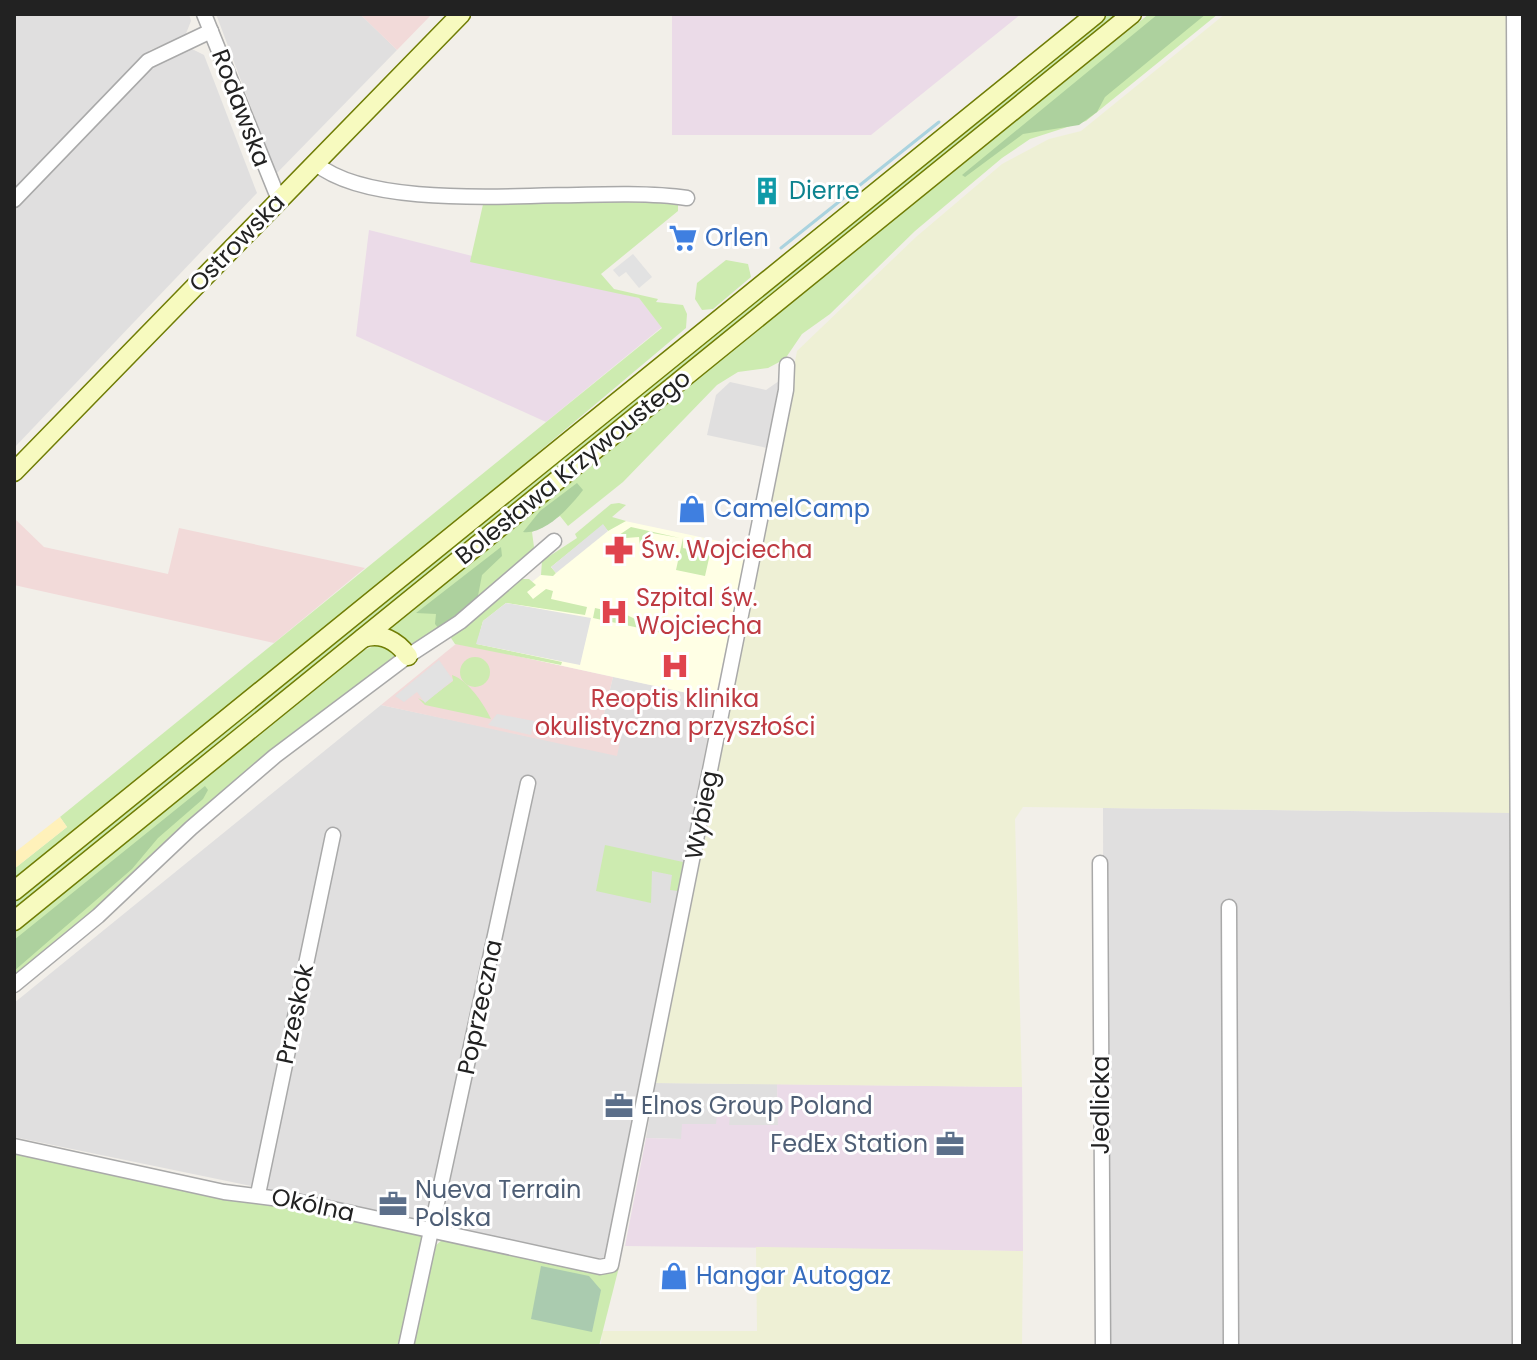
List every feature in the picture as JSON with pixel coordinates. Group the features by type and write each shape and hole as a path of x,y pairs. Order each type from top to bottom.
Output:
{"main road":[{"name":"Ostrowska","path":"14,472 461,14"},
{"name":"Bolesława Krzywoustego","path":"14,891 1096,14"},
{"name":"Bolesława Krzywoustego","path":"14,921 1132,14"},
{"path":"363,638 382,637 394,642 408,656"}],"street":[{"name":"Rodawska","path":"204,14 279,200"},
{"path":"1514,14 1520,314 1520,1346"},
{"path":"14,200 148,61 211,31"},
{"path":"315,163 337,178 405,194 687,198"},
{"name":"Wybieg","path":"611,1265 786,390 787,365"},
{"name":"Bolesława Krzywoustego","path":"14,985 98,916 252,775 408,656 460,622 554,541"},
{"name":"Poprzeczna","path":"406,1346 528,783"},
{"name":"Przeskok","path":"258,1194 333,835"},
{"name":"Jedlicka","path":"1100,863 1103,1346"},
{"path":"1229,907 1231,1346"},
{"name":"Okólna","path":"14,1146 224,1192 258,1194 600,1267 611,1265"}],"shaded area":[{"path":"14,14 189,14 191,21 185,36 150,50 14,190"},
{"path":"216,14 360,14 397,50 276,174"},
{"path":"360,14 432,14 397,50"},
{"path":"672,14 1021,14 871,135 672,135"},
{"path":"1225,14 1507,14 1513,813 1023,807 1015,819 1022,1087 655,1083 797,351 916,237 1002,164 1049,139 1081,131"},
{"path":"190,48 204,55 257,193 14,448 14,209 158,61"},
{"path":"369,230 639,298 662,327 546,422 356,336"},
{"path":"633,254 652,277 639,288 626,272 619,277 613,270"},
{"path":"1510,301 1523,301 1523,1346 1104,1346 1103,808 1427,812"},
{"path":"779,381 767,448 707,435 716,395 730,382 766,390"},
{"path":"14,518 44,547 168,574 179,528 365,568 274,643 14,585"},
{"name":"Szpital św. Wojciecha","path":"611,518 747,547 715,699 457,643"},
{"path":"603,524 608,531 556,573 551,567"},
{"path":"506,603 591,618 580,665 476,644 483,621"},
{"path":"457,643 613,677 602,722 623,727 617,756 381,705"},
{"path":"439,660 453,680 425,703 417,692 404,702 395,696"},
{"path":"613,677 715,699 608,1253 604,1259 14,1137 14,1003 381,705 617,755 602,722"},
{"path":"497,714 534,721 531,735 488,725"},
{"path":"655,1083 777,1084 778,1125 729,1125 717,1114 717,1124 681,1139 646,1138"},
{"path":"777,1084 1022,1087 1023,1251 625,1246 646,1138 681,1139 682,1124 716,1124 717,1114 730,1114 729,1125 778,1125"},
{"path":"756,1247 1023,1251 1022,1346 601,1346 602,1331 757,1331"},
{"path":"541,1266 589,1276 601,1290 592,1332 531,1319"}],"green space":[{"path":"1105,14 1122,14 14,913 14,899"},
{"path":"1149,14 1218,14 1086,121 1030,139 1002,158 915,231 830,314 802,334 785,359 768,368 738,372 717,385 623,482 568,526 560,516 532,532 534,547 531,556 417,645 382,633"},
{"path":"1158,14 1206,14 1105,97 1097,112 1079,125 1023,134 965,177 962,175"},
{"path":"484,200 678,203 678,211 601,274 614,289 658,299 656,302 683,305 687,314 686,328 446,530 14,878 14,869 67,827 60,817 662,328 639,298 470,262"},
{"path":"726,260 748,264 751,277 713,309 702,310 695,299 697,283"},
{"path":"577,483 583,490 564,512 540,529 523,532 540,511"},
{"path":"611,504 626,505 612,517 626,521 608,531 603,525 551,567 556,573 553,576 541,575 542,561 577,538 575,534"},
{"path":"631,527 680,538 652,533 648,548 640,548 639,537 613,539"},
{"path":"683,538 683,548 710,554 705,576 676,570"},
{"path":"501,547 502,556 482,575 477,601 440,630 435,624 436,614 416,613"},
{"path":"521,579 529,579 536,585 527,592 533,599 546,589 553,591 551,599 587,607 585,615 506,603 483,621 477,644 562,662 561,665 455,644 451,638 453,632"},
{"path":"605,602 610,603 606,611 621,618 624,610 625,614 643,623 645,619 667,634 593,618 595,608 604,610"},
{"path":"379,644 394,651 395,658 14,978 14,933 364,650"},
{"path":"475,657 486,661 490,672 486,683 475,687 464,683 460,672 464,661"},
{"path":"452,675 470,687 491,719 425,705 418,698 425,702 453,681"},
{"path":"205,786 208,790 203,799 158,838 132,869 14,971 14,940"},
{"path":"605,845 683,862 678,891 670,890 672,875 652,871 651,903 596,891"},
{"path":"14,1150 415,1229 423,1237 402,1346 14,1346"},
{"path":"442,1240 619,1267 599,1346 410,1346 434,1247"}],"sand":[{"path":"60,817 67,827 14,869 14,853"}],"waterway":[{"path":"781,248 939,122"}],"place":[{"name":"Dierre","path":"767,191"},
{"name":"Orlen","path":"683,238"},
{"name":"CamelCamp","path":"692,509"},
{"name":"Św. Wojciecha","path":"619,550"},
{"name":"Szpital św. Wojciecha","path":"614,612"},
{"name":"Reoptis klinika okulistyczna przyszłości","path":"675,666"},
{"name":"Elnos Group Poland","path":"619,1106"},
{"name":"FedEx Station","path":"950,1144"},
{"name":"Nueva Terrain Polska","path":"393,1204"},
{"name":"Hangar Autogaz","path":"674,1276"}]}
